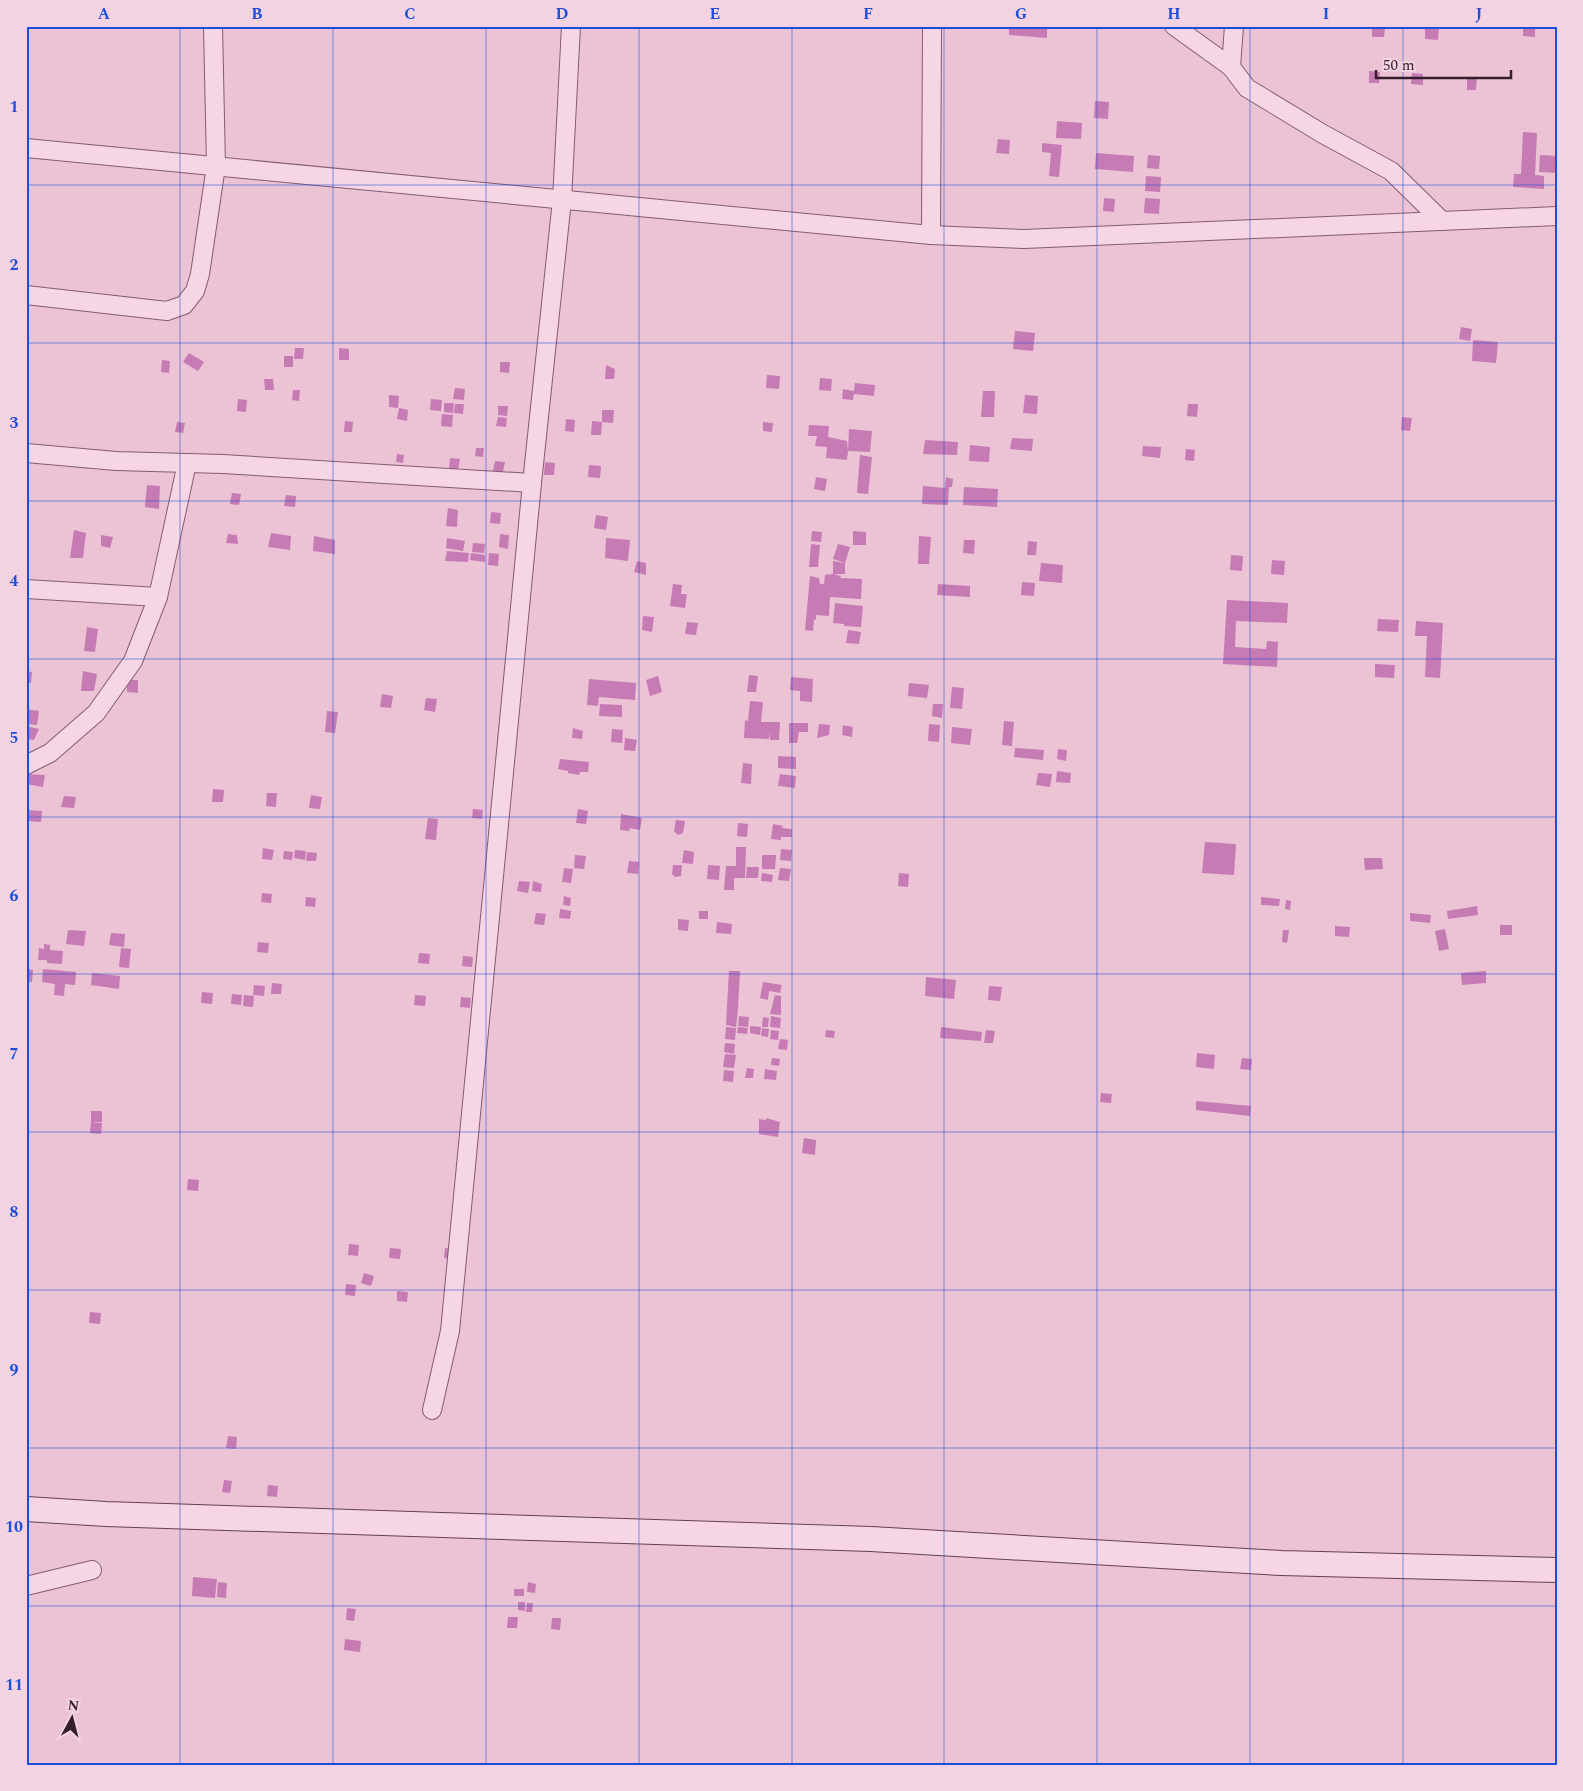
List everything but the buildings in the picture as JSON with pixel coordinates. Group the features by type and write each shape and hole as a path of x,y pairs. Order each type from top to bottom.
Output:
{"main road":[{"path":"26,1509 116,1515 871,1539 1281,1563 1557,1570"}],"street":[{"path":"26,295 167,311 184,305 195,291 200,274 216,166 213,26"},
{"path":"432,1410 450,1331 532,483 562,200 571,26"},
{"path":"931,235 932,26"},
{"path":"1174,26 1231,66 1247,88 1323,134 1392,171 1442,221"},
{"path":"1231,66 1234,26"},
{"path":"26,148 931,235 1024,239 1557,216"},
{"path":"26,453 116,461 187,463 532,483"},
{"path":"26,765 50,753 96,713 133,661 158,597 187,463"},
{"path":"26,589 158,597"},
{"path":"26,1586 92,1570"}]}
